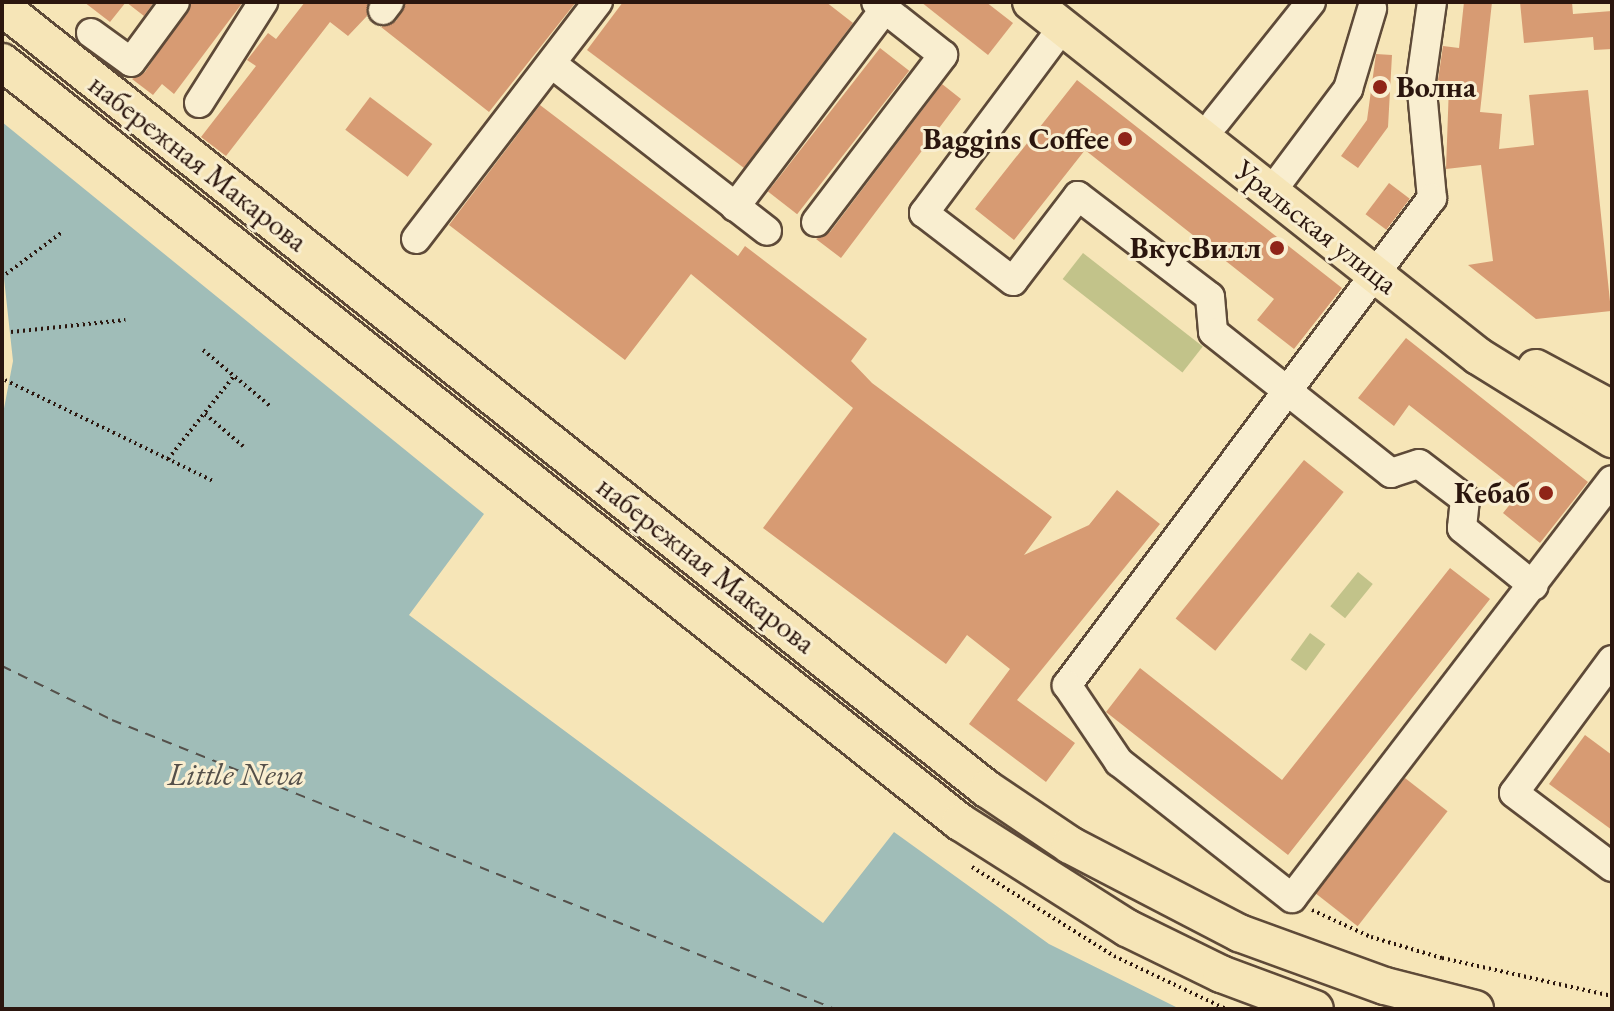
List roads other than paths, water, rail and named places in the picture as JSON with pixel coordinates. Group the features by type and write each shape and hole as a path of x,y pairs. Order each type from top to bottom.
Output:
{"main road":[{"name":"Уральская улица","path":"1031,2 1063,15 1216,121 1278,184"},
{"name":"набережная Макарова","path":"2,7 987,789 1070,845 1239,933 1385,986 1475,1009"},
{"name":"Уральская улица","path":"1063,15 1381,264 1528,363 1612,409"},
{"name":"набережная Макарова","path":"14,72 960,822 1127,928 1221,974 1315,1009"},
{"name":"Уральская улица","path":"1381,264 1478,356 1612,439"}],"lane":[{"path":"91,33 131,62 175,2"},
{"path":"199,103 263,2"},
{"path":"416,239 598,2"},
{"path":"1216,121 1311,2"},
{"path":"1432,2 1421,80 1432,198 1067,685 1119,762 1292,898 1534,586 1612,480"},
{"path":"735,207 880,6 943,55 816,222"},
{"path":"1278,184 1348,89 1372,9"},
{"path":"1063,15 924,213 1013,281 1078,196 1210,297 1213,332 1391,473 1419,464 1465,499 1462,528 1534,586"},
{"path":"552,64 767,231"},
{"path":"1612,660 1514,793 1612,867"}],"water":[{"name":"Little Neva","path":"2,122 484,514 409,615 823,923 894,832 1049,944 1180,1009 2,1009 2,419 13,361 2,260"}],"place":[{"name":"Волна","path":"1380,87"},
{"name":"Baggins Coffee","path":"1125,139"},
{"name":"ВкусВилл","path":"1277,248"},
{"name":"Кебаб","path":"1546,493"}]}
